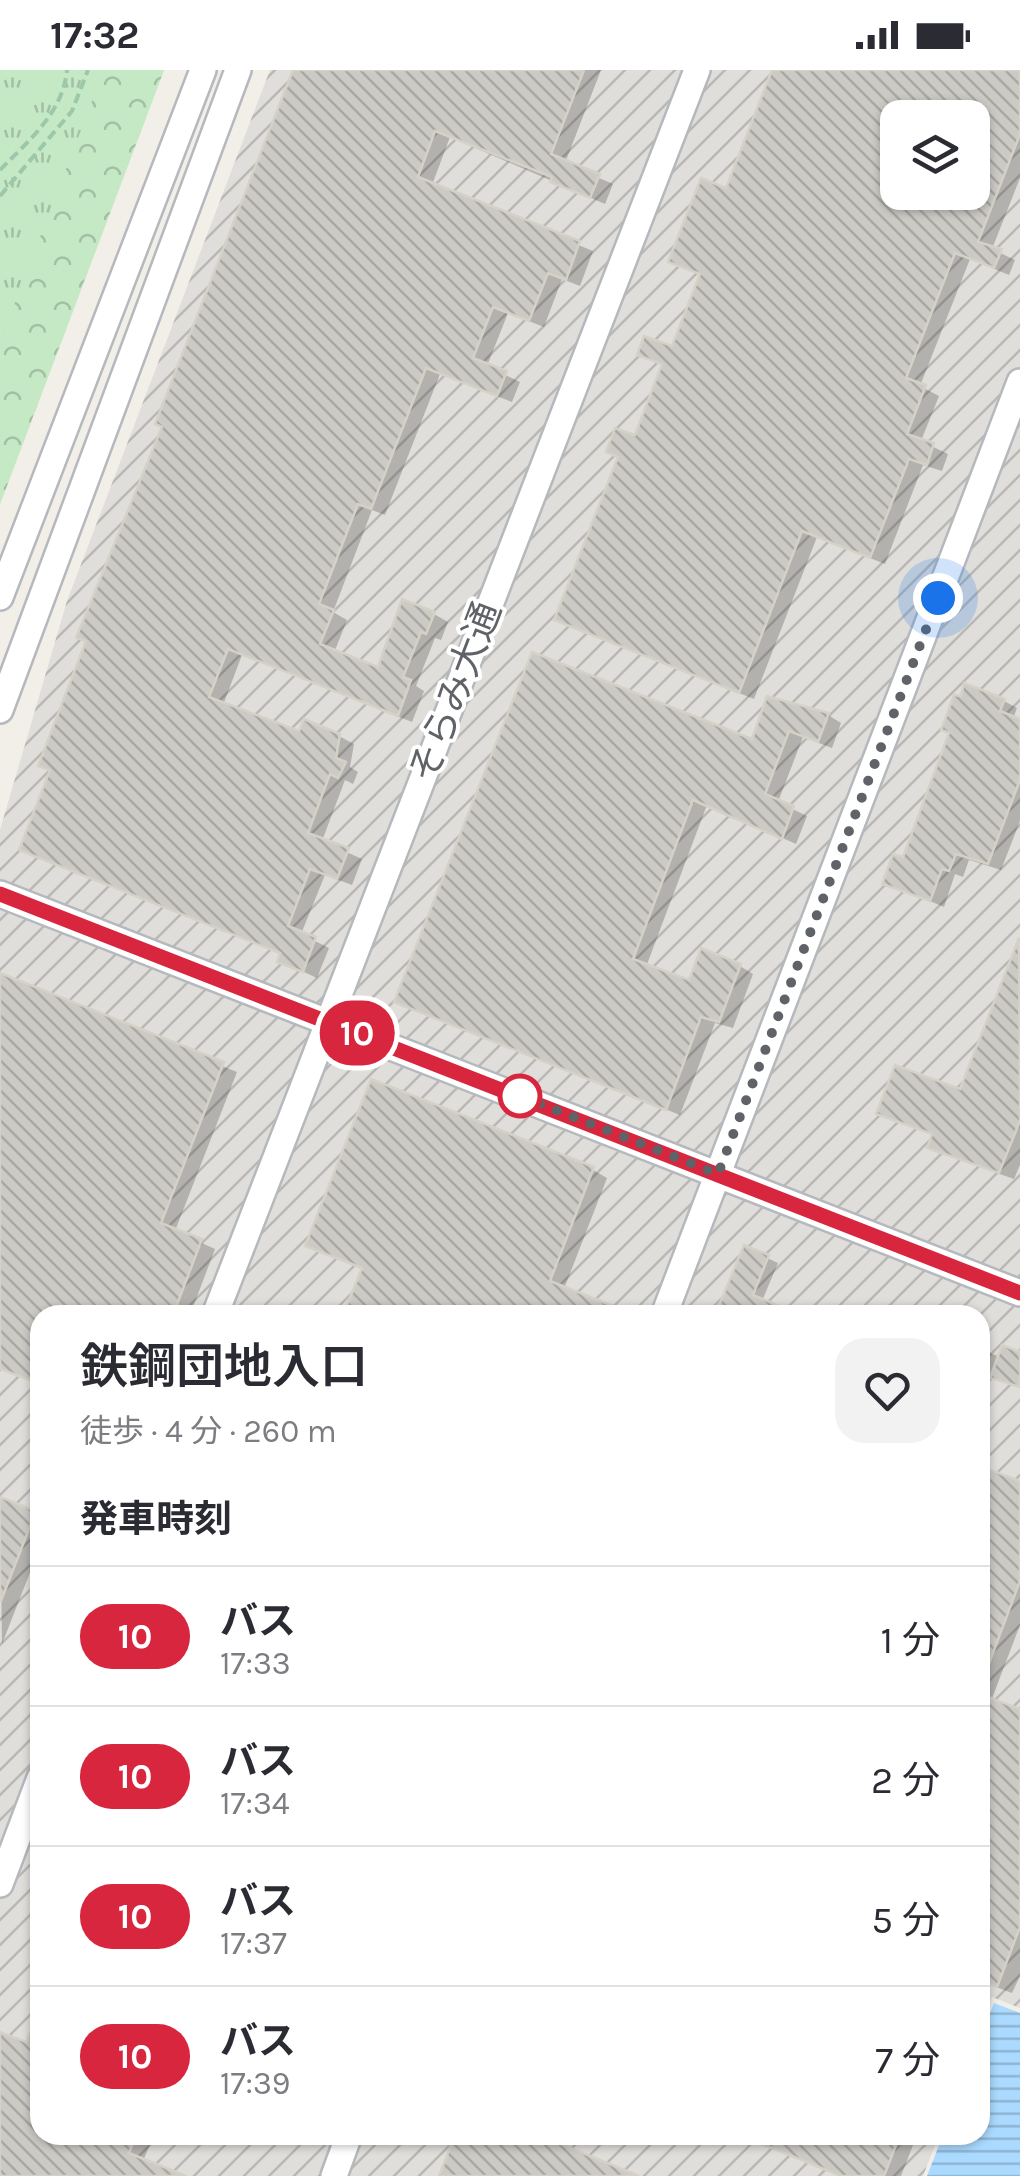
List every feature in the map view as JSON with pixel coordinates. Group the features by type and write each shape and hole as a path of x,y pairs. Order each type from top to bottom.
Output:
{"street":[{"path":"0,597 203,70"},
{"path":"0,710 238,70"},
{"name":"そらみ大通","path":"220,1305 697,70"},
{"path":"668,1305 1020,382"},
{"path":"0,894 1020,1293"},
{"path":"0,1884 30,1804"},
{"path":"334,2176 345,2145"}],"path":[{"path":"0,170 34,137 56,107 67,70"},
{"path":"0,196 72,112 88,70"}],"shaded area":[{"path":"270,70 1020,70 1020,2008 992,1997 990,2002 990,1305 30,1305 30,2145 935,2145 923,2176 0,2176 0,830 67,601"}],"green space":[{"path":"0,70 164,70 0,504"},
{"path":"104,70 164,70 0,504 0,342"}],"water":[{"path":"994,2003 1020,2013 1020,2176 927,2176 939,2145 990,2145 990,2013"}],"building":[{"path":"293,70 584,70 551,154 600,174 590,198 550,182 552,177 435,131 418,177 580,241 566,280 548,273 529,321 493,307 473,358 507,371 497,396 426,368 371,509 358,504 319,604 334,610 320,644 378,667 402,599 435,612 426,634 421,632 403,677 411,680 398,716 228,649 209,697 299,731 304,719 340,734 336,758 346,762 338,778 330,774 308,833 349,848 337,879 310,869 288,926 316,937 303,972 277,962 280,953 19,850 50,770 38,766 86,641 76,638 162,427 155,424"},
{"path":"772,70 1020,70 1020,134 978,242 1002,249 994,268 955,253 906,378 926,385 907,434 934,443 927,465 909,459 870,558 802,531 739,693 554,620 618,457 606,452 615,428 635,435 662,364 637,355 644,336 672,346 700,274 668,262 701,178 726,188"},
{"path":"532,652 752,739 767,696 829,713 818,742 789,731 765,794 794,806 782,839 693,800 633,959 689,980 701,948 741,964 719,1022 701,1017 666,1110 394,1002"},
{"path":"964,683 1005,699 1000,711 1020,719 1020,780 988,864 956,854 949,871 942,869 930,901 882,884 893,854 903,857 949,733 941,730 954,695 961,696"},
{"path":"1019,938 1020,1121 999,1173 927,1148 932,1134 876,1114 895,1065 960,1089"},
{"path":"0,973 224,1062 161,1223 202,1239 177,1305 30,1305 30,1380 0,1369"},
{"path":"371,1079 594,1167 550,1281 611,1305 347,1305 362,1268 305,1246"},
{"path":"744,1245 769,1255 753,1295 777,1305 719,1305"},
{"path":"1002,1345 1020,1352 1020,1387 990,1378"},
{"path":"990,1470 1020,1481 1020,1581 990,1661"},
{"path":"0,1497 30,1509 30,1526 0,1601"},
{"path":"990,1698 1020,1709 1020,1927 997,1987 990,1984"},
{"path":"0,2032 26,2042 30,2033 30,2145 132,2145 129,2153 186,2176 0,2176"},
{"path":"451,2145 563,2145 639,2176 439,2176"},
{"path":"765,2145 896,2145 884,2176 841,2176"}],"bus line":[{"name":"10","path":"0,894 1020,1293"}],"route":[{"path":"520,1096 505,1090 718,1174 938,598"}]}
